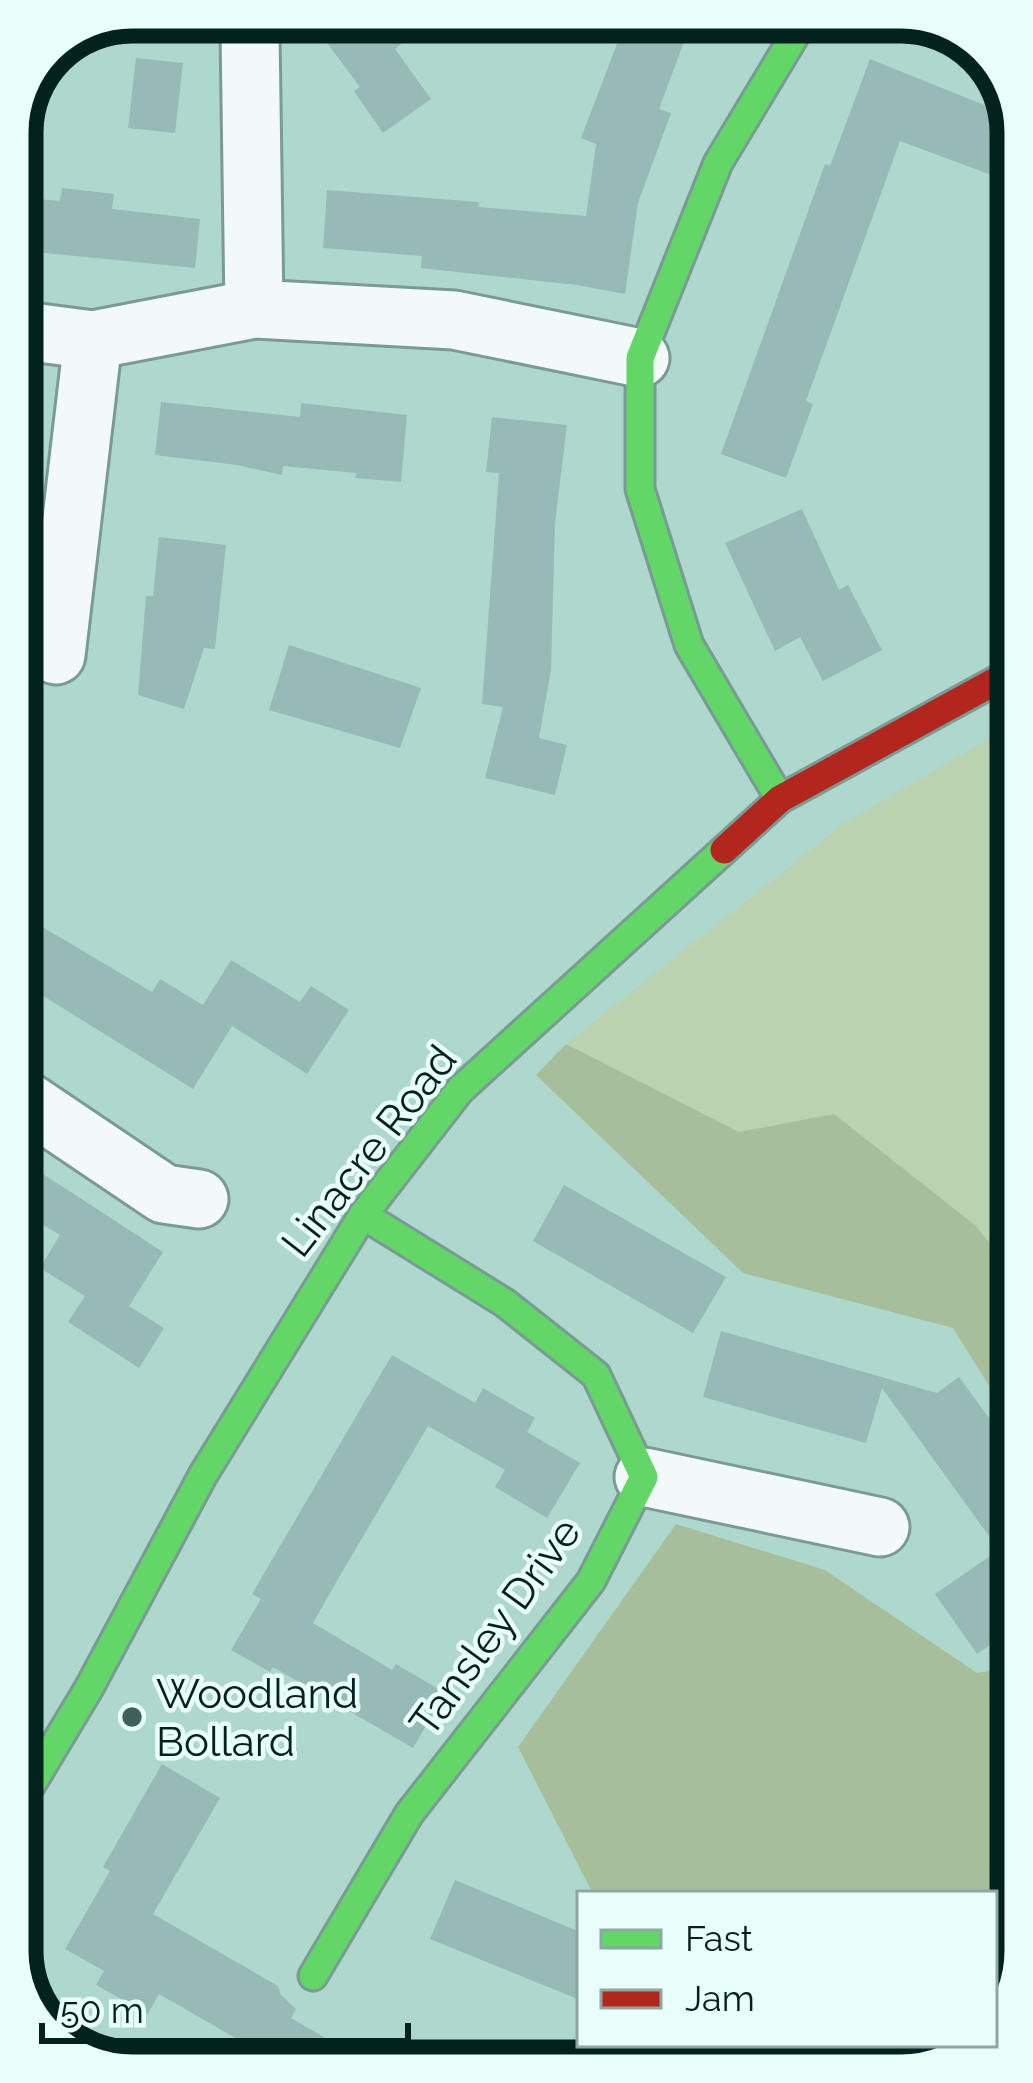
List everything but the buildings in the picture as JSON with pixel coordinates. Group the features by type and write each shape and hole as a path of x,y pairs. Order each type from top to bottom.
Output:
{"street":[{"path":"779,799 689,645 683,626 640,489 640,358 718,163 795,36"},
{"path":"250,37 254,309"},
{"path":"36,333 93,340 254,309 454,320 640,358"},
{"path":"56,655 93,340"},
{"name":"Linacre Road","path":"36,1776 203,1475 363,1215 460,1090 779,799 997,680"},
{"path":"36,1108 164,1194 200,1199"},
{"path":"363,1215 505,1303 596,1375 644,1478 880,1527"},
{"name":"Tansley Drive","path":"313,1976 409,1814 591,1581 644,1478"}],"green space":[{"path":"997,734 997,1253 976,1226 834,1115 739,1132 566,1044 843,824"},
{"path":"566,1044 739,1132 834,1114 976,1226 997,1253 997,1399 953,1328 743,1273 536,1075"},
{"path":"676,1524 825,1570 977,1673 997,1670 997,1891 591,1891 518,1747"}],"traffic: fast":[{"path":"780,799 689,645 640,489 640,358 718,163 794,36"},
{"path":"36,1776 203,1475 363,1215 460,1090 724,850"},
{"path":"313,1976 409,1814 591,1581 644,1477 596,1375 505,1303 363,1215"}],"traffic: jam":[{"path":"724,850 780,799 997,680"}],"place":[{"name":"Woodland Bollard","path":"132,1717"}]}
